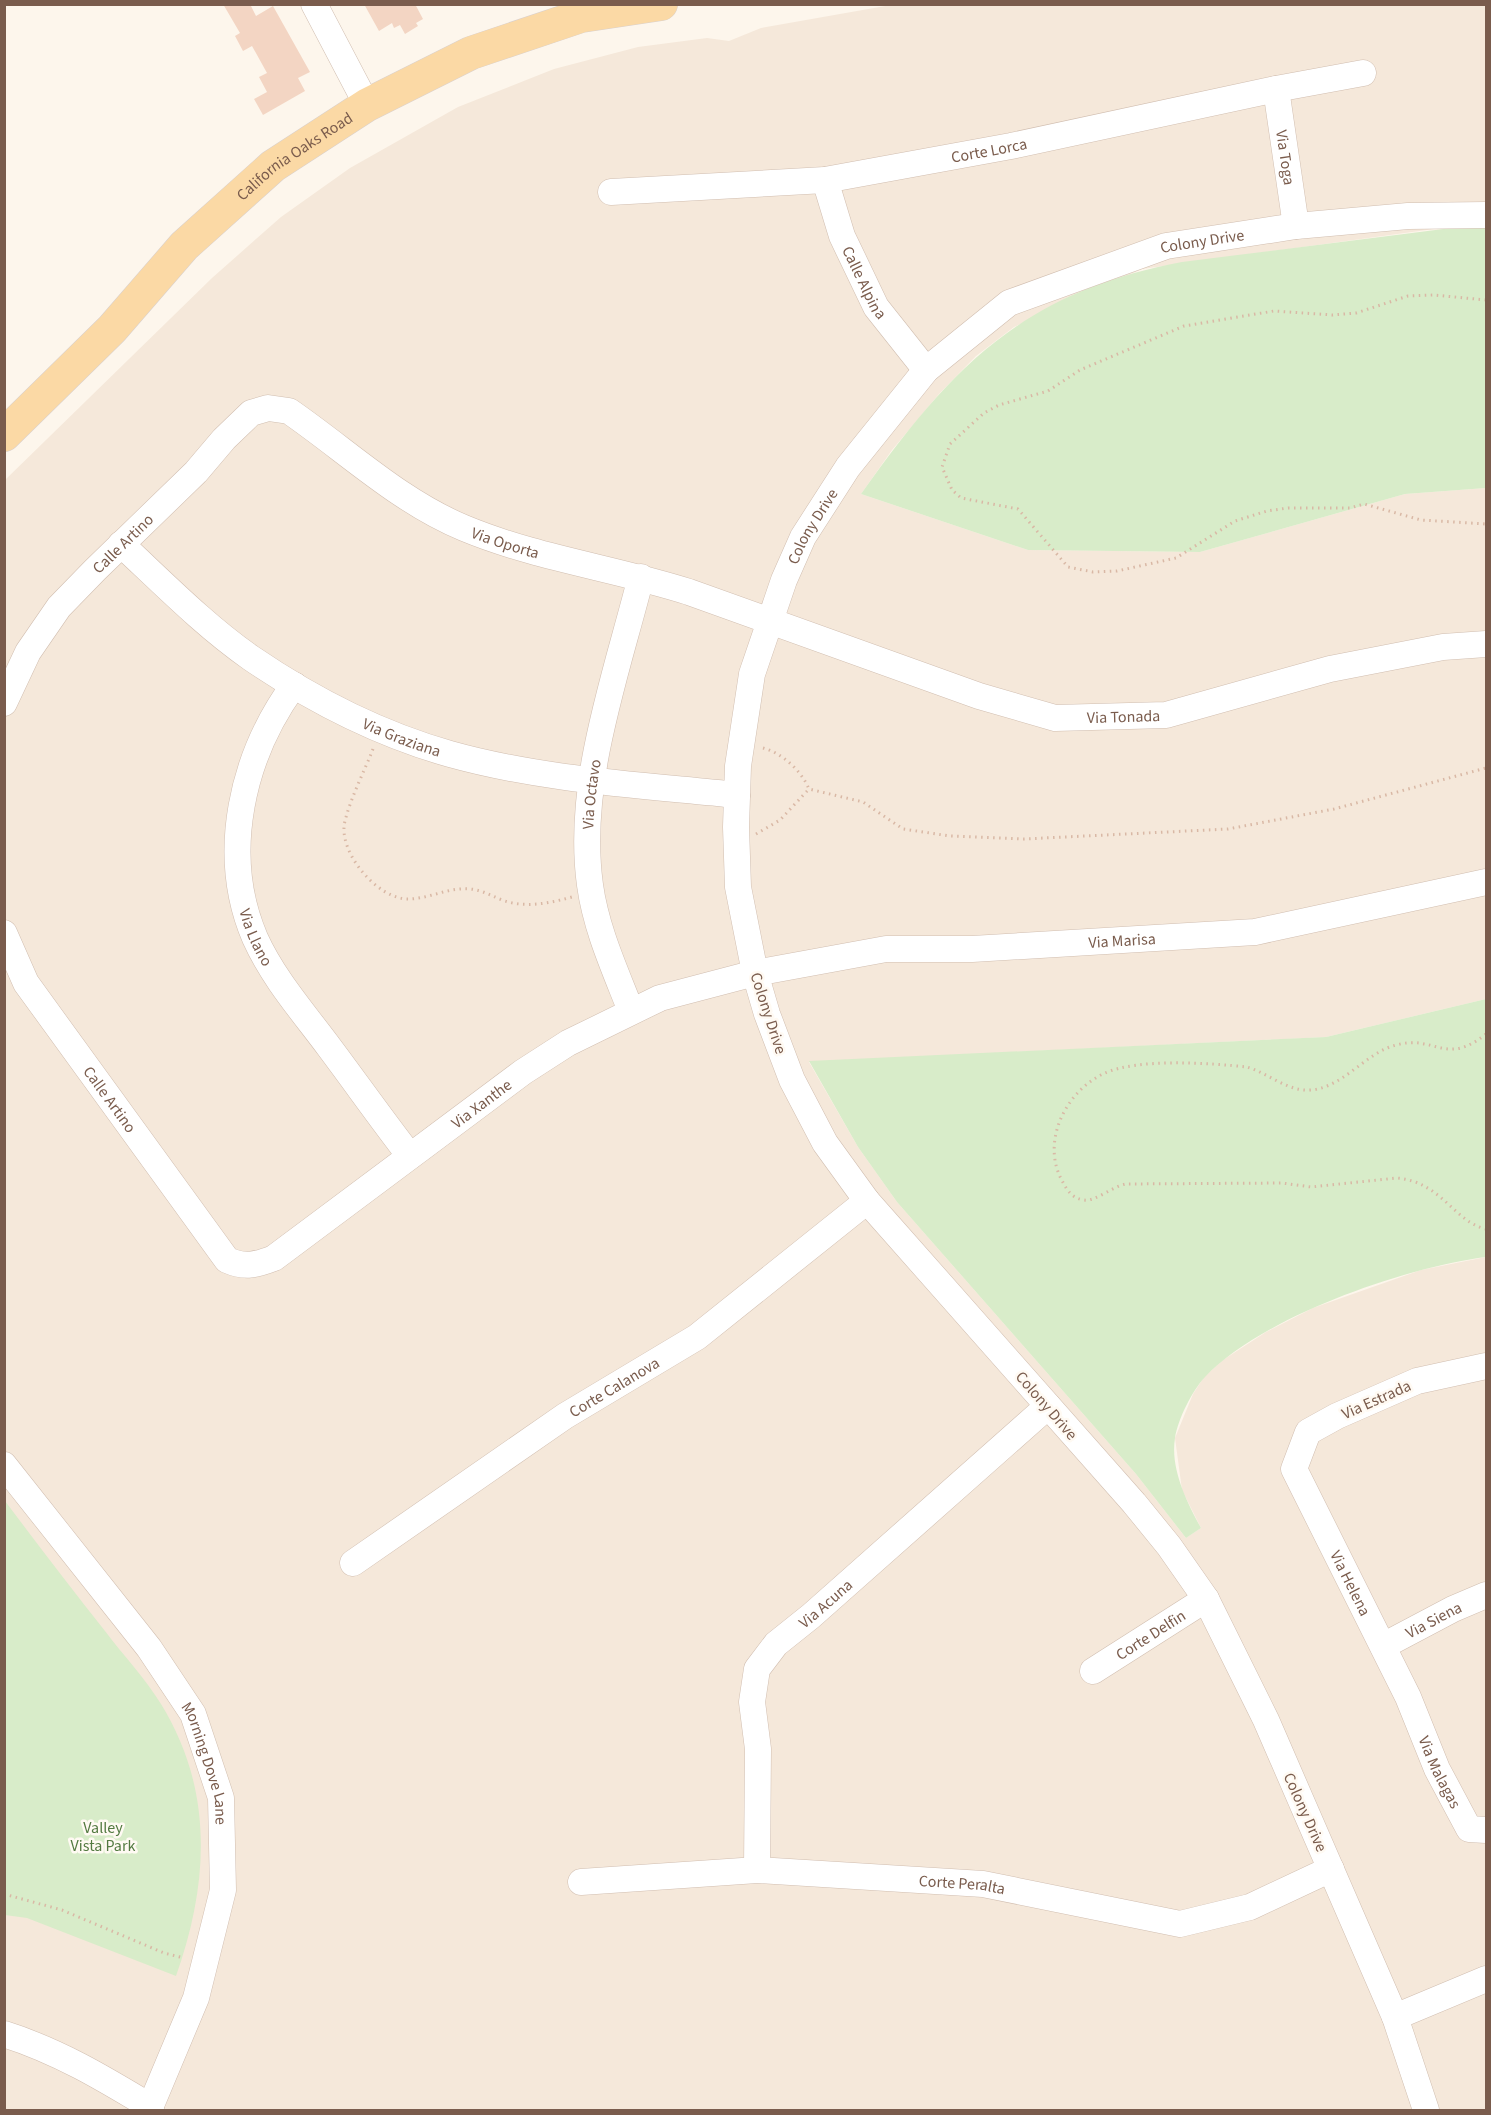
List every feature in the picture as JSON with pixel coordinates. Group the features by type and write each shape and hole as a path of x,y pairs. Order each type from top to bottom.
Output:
{"main road":[{"name":"California Oaks Road","path":"4,435 112,329 184,246 228,203 273,166 368,105 471,53 527,32 580,16 661,4"}],"street":[{"path":"314,4 368,105"},
{"name":"Corte Lorca","path":"611,192 825,180 1011,146 1276,88 1363,73"},
{"name":"Via Toga","path":"1276,88 1296,226"},
{"name":"Calle Alpina","path":"825,180 842,236 876,307 926,370"},
{"name":"Colony Drive","path":"1426,2110 1395,2017 1266,1720 1206,1599 1169,1546 867,1201 825,1143 792,1080 767,1014 755,973 738,887 737,795 741,742 752,674 784,580 821,507 848,467 926,370 1009,303 1166,246 1296,226 1408,216 1486,214"},
{"name":"Via Oporta","path":"268,408 289,411 414,502 462,528 516,548 641,577 769,623"},
{"name":"Calle Artino","path":"4,703 27,652 59,607 196,472 224,439 251,413 268,408"},
{"name":"Via Graziana","path":"121,544 186,604 250,657 294,685 381,730 450,753 522,770 592,780 737,795"},
{"name":"Via Octavo","path":"631,1011 607,951 591,891 587,843 588,804 592,780 641,577"},
{"name":"Via Tonada","path":"769,623 979,696 1055,718 1166,716 1330,669 1443,647 1486,644"},
{"name":"Via Llano","path":"294,685 282,702 250,769 239,815 238,864 242,900 256,938 278,979 410,1156"},
{"name":"Via Marisa","path":"755,973 886,949 972,949 1255,932 1486,882"},
{"name":"Calle Artino","path":"4,933 26,984 227,1260"},
{"name":"Via Xanthe","path":"227,1260 240,1266 248,1266 274,1258 523,1072 568,1043 660,998 755,973"},
{"name":"Corte Calanova","path":"353,1563 565,1416 697,1337 867,1201"},
{"name":"Via Estrada","path":"1294,1469 1308,1432 1337,1416 1417,1381 1486,1366"},
{"name":"Via Acuna","path":"756,1870 758,1749 752,1702 757,1669 776,1644 1048,1406"},
{"name":"Morning Dove Lane","path":"4,1466 148,1648 193,1714 221,1798 223,1890 196,1998 150,2109"},
{"name":"Via Helena","path":"1294,1469 1408,1697"},
{"name":"Via Siena","path":"1383,1646 1453,1609 1486,1595"},
{"name":"Corte Delfin","path":"1093,1671 1206,1599"},
{"name":"Via Malagas","path":"1408,1697 1437,1769 1469,1829 1486,1830"},
{"name":"Corte Peralta","path":"581,1882 756,1870 983,1884 1180,1924 1250,1907 1331,1869"},
{"path":"1395,2017 1486,1979"},
{"path":"4,2034 44,2046 94,2072 150,2109"}],"path":[{"path":"1486,300 1434,295 1408,297 1356,313 1333,315 1274,311 1184,326 1080,370 1048,392 999,405 984,413 950,444 942,467 952,490 961,498 1018,509 1068,567 1093,572 1117,571 1176,558 1235,521 1268,511 1288,508 1350,508 1364,504 1421,520 1486,524"},
{"path":"381,730 344,824 346,837 358,867 386,894 407,899 453,888 472,889 522,904 541,904 591,891"},
{"path":"741,742 772,750 804,777 809,789"},
{"path":"809,789 839,794 863,802 903,829 950,836 1024,839 1228,829 1334,809 1486,768"},
{"path":"736,841 760,833 780,820 809,789"},
{"path":"1486,1034 1475,1044 1454,1051 1415,1043 1395,1045 1384,1049 1363,1066 1314,1090 1293,1088 1262,1071 1247,1067 1132,1064 1104,1074 1082,1087 1056,1127 1054,1147 1054,1161 1059,1174 1068,1191 1080,1200 1089,1201 1106,1190 1126,1184 1282,1183 1311,1187 1396,1178 1409,1179 1424,1186 1442,1197 1473,1225 1486,1229"},
{"path":"4,1894 62,1910 164,1953 193,1960"}],"shaded area":[{"path":"891,5 1486,5 1486,227 1434,229 1142,269 1014,327 976,356 939,394 892,450 861,494 1028,550 1200,552 1405,494 1486,488 1486,999 1326,1037 809,1062 858,1147 897,1202 1136,1474 1186,1538 1201,1528 1182,1490 1175,1438 1193,1394 1204,1377 1223,1360 1266,1332 1313,1308 1421,1270 1486,1257 1486,2110 5,2110 5,480 212,278 281,217 350,168 458,107 554,69 638,47 707,38 729,41 761,28"}],"green space":[{"path":"1459,227 1486,227 1486,488 1405,494 1200,552 1028,550 861,494 927,408 961,372 996,341 1035,315 1078,293 1126,275 1182,262"},
{"path":"1486,999 1486,1257 1416,1272 1336,1298 1261,1334 1230,1355 1205,1377 1186,1406 1175,1438 1177,1473 1185,1496 1201,1528 1186,1538 1136,1474 897,1202 858,1147 809,1061 1326,1037"},
{"name":"Valley Vista Park","path":"5,1501 155,1694 178,1737 190,1770 198,1803 201,1837 200,1872 187,1941 176,1976 27,1918 5,1915"}],"building":[{"path":"223,4 250,4 256,16 273,6 310,72 298,78 305,91 263,115 254,99 267,92 259,77 267,73 252,46 243,51 235,36 240,33"},
{"path":"364,4 415,4 423,19 416,23 418,26 405,34 400,25 394,28 392,23 379,31"}]}
